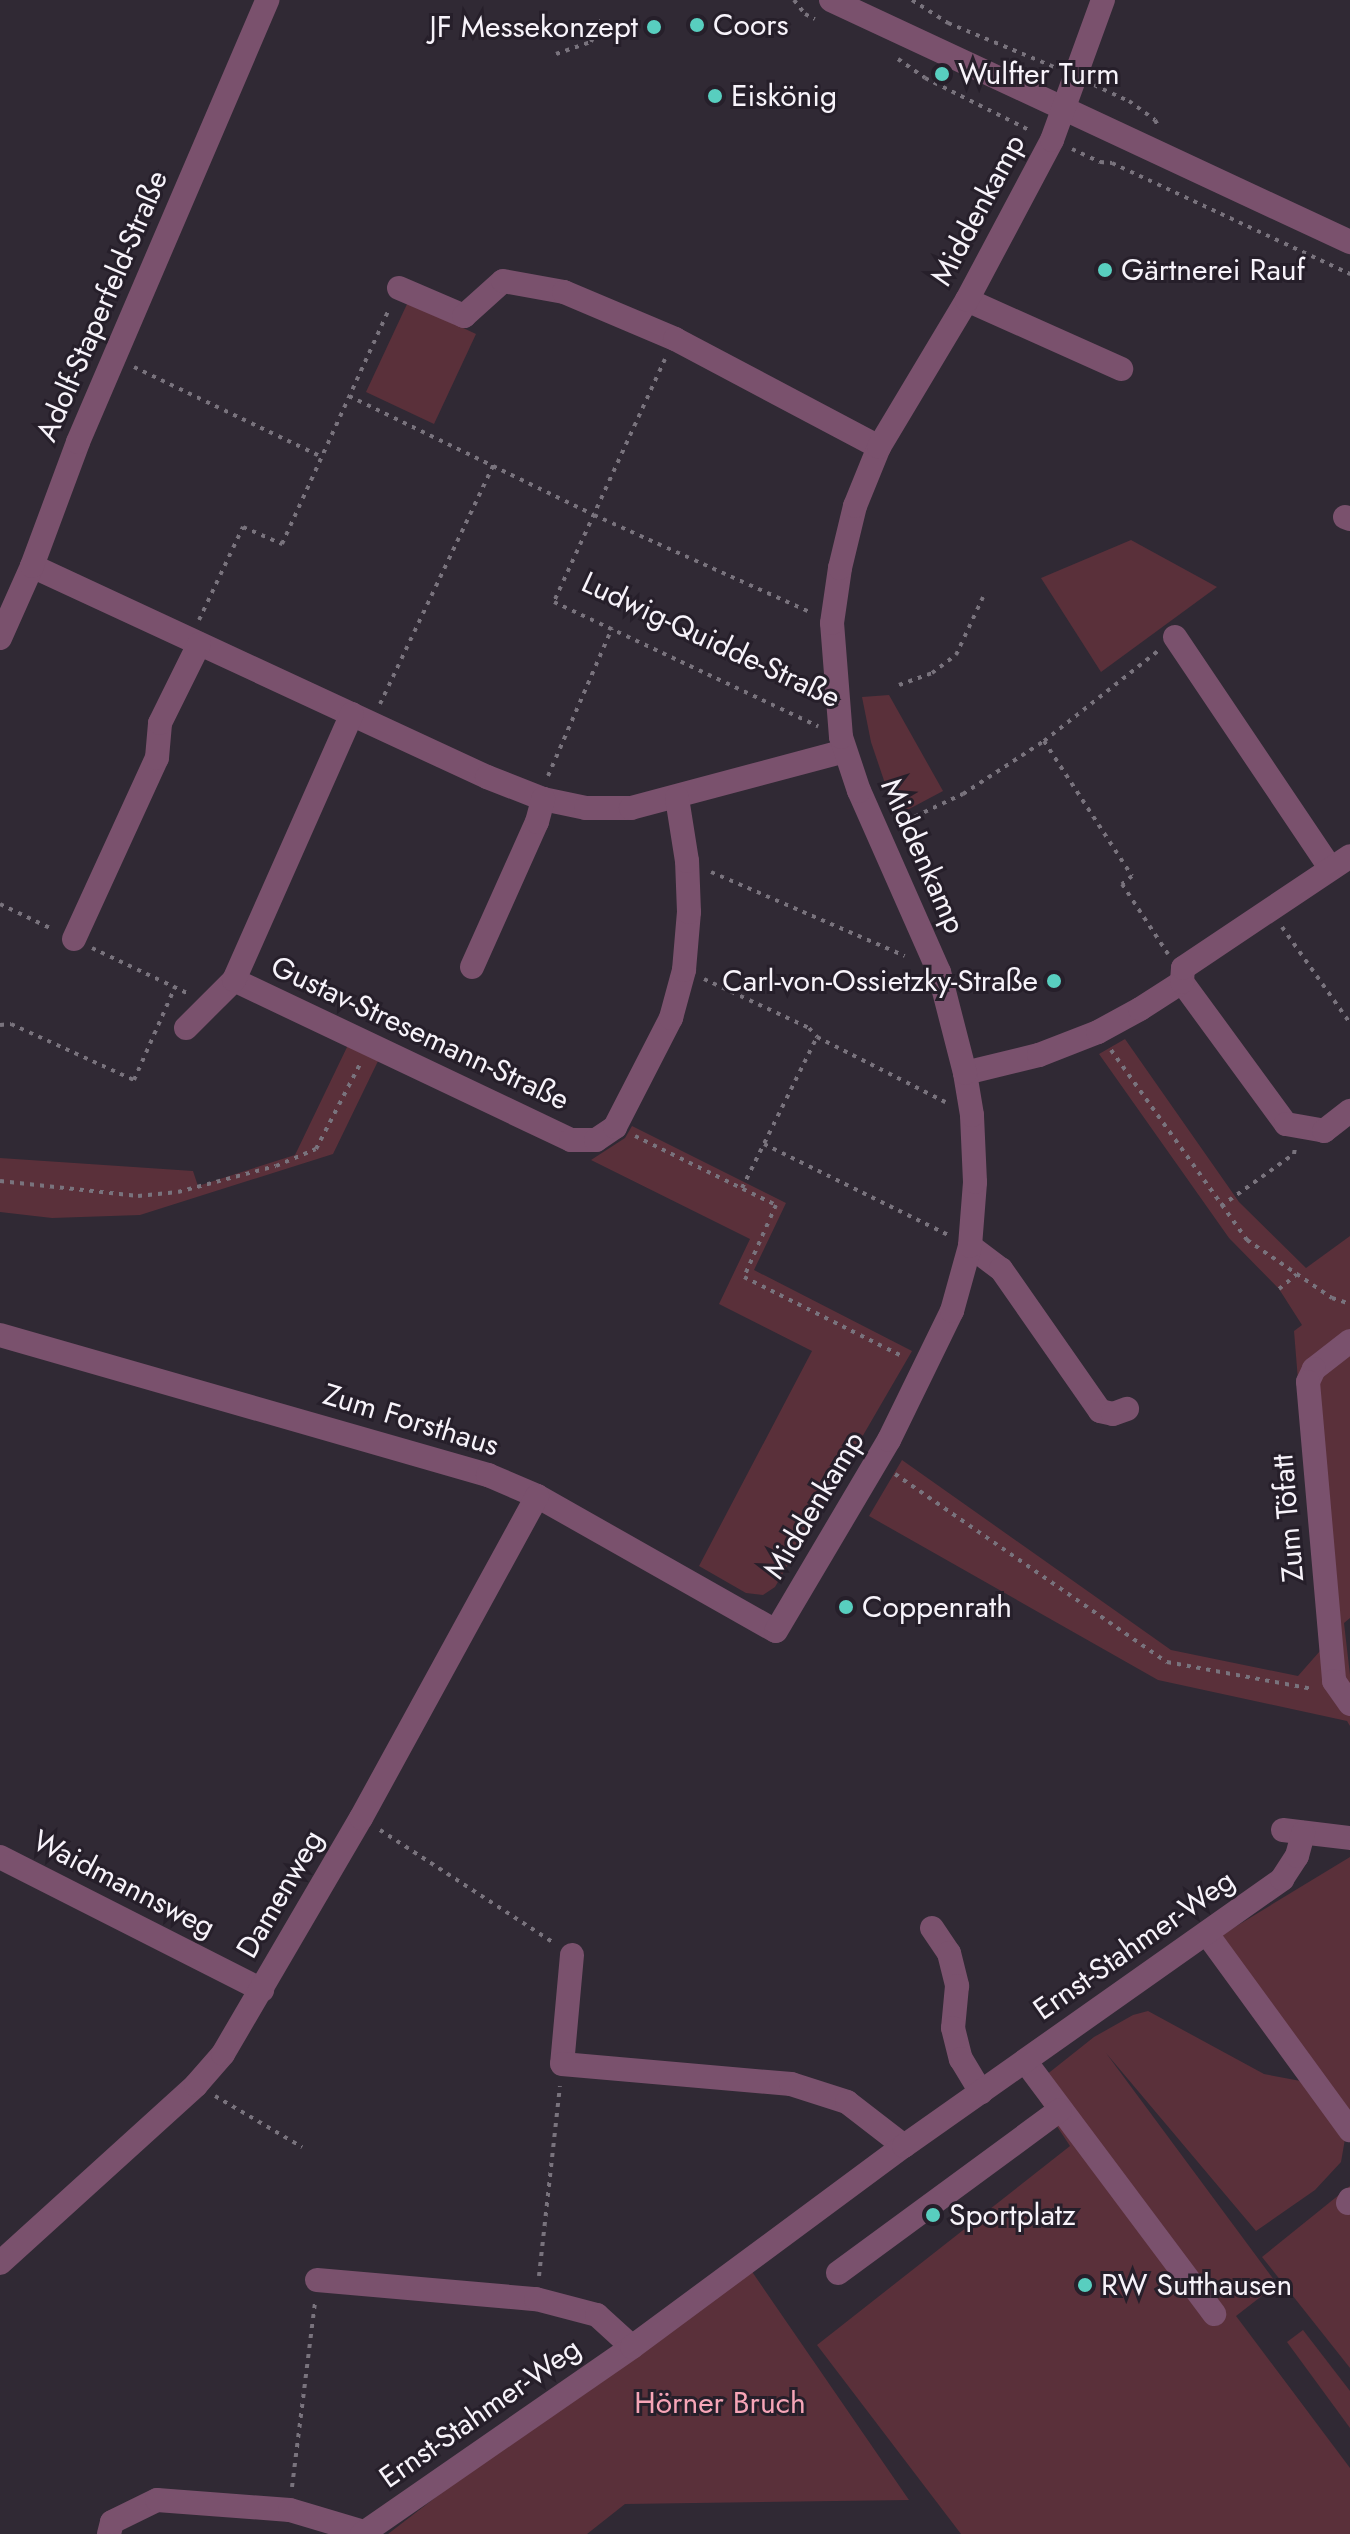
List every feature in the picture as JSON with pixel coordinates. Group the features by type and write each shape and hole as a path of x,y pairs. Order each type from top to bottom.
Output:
{"street":[{"name":"Adolf-Staperfeld-Straße","path":"0,638 32,566 114,357 267,0"},
{"path":"831,0 1350,242"},
{"name":"Middenkamp","path":"776,1631 927,1369 952,1311 970,1246 975,1182 972,1115 965,1073 939,972 877,835 843,744 832,623 840,568 855,506 879,447 967,300 1065,111 1103,0"},
{"path":"399,288 464,316 503,281 564,292 675,339 879,447"},
{"path":"967,300 1121,369"},
{"path":"32,566 543,799 586,808 631,808 677,798 843,744"},
{"path":"965,1073 1039,1055 1098,1032 1340,862 1175,637"},
{"path":"74,939 157,758 160,723 194,642"},
{"name":"Gustav-Stresemann-Straße","path":"186,1028 234,980 362,719"},
{"path":"615,1127 671,1018 684,970 689,912 687,861 677,798"},
{"path":"472,967 537,822 543,799"},
{"path":"1183,975 1286,1124 1324,1131 1350,1111"},
{"name":"Gustav-Stresemann-Straße","path":"234,980 571,1140 596,1140 615,1127"},
{"path":"970,1246 1001,1269 1100,1411 1113,1414 1127,1409"},
{"name":"Zum Forsthaus","path":"0,1335 441,1460 537,1496 776,1631"},
{"name":"Zum Töfatt","path":"1350,1341 1314,1369 1308,1382 1334,1681 1350,1704"},
{"name":"Damenweg","path":"0,2263 196,2085 223,2054 361,1818 537,1496"},
{"name":"Ernst-Stahmer-Weg","path":"109,2534 112,2522 157,2500 290,2510 363,2533 632,2347 904,2146 1282,1879 1297,1856 1293,1832 1350,1838"},
{"name":"Waidmannsweg","path":"0,1857 262,1990"},
{"path":"932,1928 949,1953 957,1986 953,2028 961,2059 981,2092"},
{"path":"1207,1934 1350,2130"},
{"path":"572,1955 562,2064 791,2084 847,2102 904,2146"},
{"path":"1025,2061 1214,2314"},
{"path":"838,2273 1060,2110"},
{"name":"Ernst-Stahmer-Weg","path":"317,2280 536,2299 597,2315 632,2347"}],"path":[{"path":"794,0 805,14"},
{"path":"913,1 948,23 1005,45"},
{"path":"556,54 591,42 603,16"},
{"path":"925,78 1014,123"},
{"path":"1100,162 1112,163 1350,274"},
{"path":"194,642 243,527 282,544 399,288"},
{"path":"594,515 675,339"},
{"path":"114,357 322,457"},
{"path":"349,396 594,515 832,623"},
{"path":"362,719 494,464"},
{"name":"Ludwig-Quidde-Straße","path":"594,515 554,602 843,744"},
{"path":"899,685 932,673 956,655 983,597"},
{"path":"543,799 550,767 612,628"},
{"path":"877,835 963,794 1044,741 1175,637"},
{"path":"1044,741 1132,876 1122,884 1183,975"},
{"path":"687,861 939,972"},
{"path":"0,904 175,987 134,1080 11,1024 0,1025"},
{"path":"1270,910 1350,1023"},
{"path":"684,970 809,1028 817,1037 972,1115"},
{"path":"1098,1032 1247,1240 1332,1298 1350,1304"},
{"path":"742,1188 817,1037"},
{"path":"0,1181 84,1192 151,1195 178,1192 299,1157 316,1149 370,1044"},
{"path":"1221,1206 1294,1154 1300,1126"},
{"path":"615,1127 776,1205 744,1277 927,1369"},
{"path":"764,1144 970,1246"},
{"path":"1279,1289 1297,1274"},
{"path":"876,1461 1167,1662 1318,1691 1334,1681"},
{"path":"361,1818 572,1955"},
{"path":"536,2299 562,2064"},
{"path":"196,2085 302,2147"},
{"path":"290,2510 317,2280"}],"green space":[{"path":"408,302 476,334 434,424 366,392"},
{"path":"1131,540 1217,587 1101,672 1041,578"},
{"path":"889,695 943,791 896,816 871,742 862,697"},
{"path":"1125,1039 1239,1202 1306,1268 1350,1236 1350,1618 1344,1623 1350,1675 1350,1726 1347,1721 1158,1680 869,1516 902,1460 1171,1650 1298,1676 1320,1651 1294,1331 1302,1325 1279,1289 1229,1238 1099,1054"},
{"path":"349,1043 379,1059 333,1154 140,1215 52,1218 0,1212 0,1158 193,1171 198,1186 295,1155"},
{"path":"632,1126 786,1203 754,1270 912,1351 775,1587 763,1595 746,1593 699,1566 812,1351 719,1304 750,1239 591,1160 625,1138"},
{"path":"1350,1857 1350,2123 1220,1936"},
{"name":"RW Sutthausen","path":"1148,2011 1264,2074 1306,2082 1345,2139 1341,2162 1315,2190 1256,2231 1106,2053 1277,2284 1236,2316 1350,2468 1350,2534 961,2534 817,2345 1070,2146 1031,2087 1094,2037 1133,2015"},
{"path":"1350,2186 1350,2368 1262,2257"},
{"name":"Hörner Bruch","path":"744,2260 909,2500 625,2504 587,2534 388,2534"},
{"path":"1303,2330 1350,2391 1350,2428 1287,2342"}],"place":[{"name":"Coors","path":"697,25"},
{"name":"JF Messekonzept","path":"654,27"},
{"name":"Wulfter Turm","path":"942,74"},
{"name":"Eiskönig","path":"715,96"},
{"name":"Gärtnerei Rauf","path":"1105,270"},
{"name":"Carl-von-Ossietzky-Straße","path":"1054,981"},
{"name":"Coppenrath","path":"846,1607"},
{"name":"Sportplatz","path":"933,2215"},
{"name":"RW Sutthausen","path":"1085,2285"}]}
